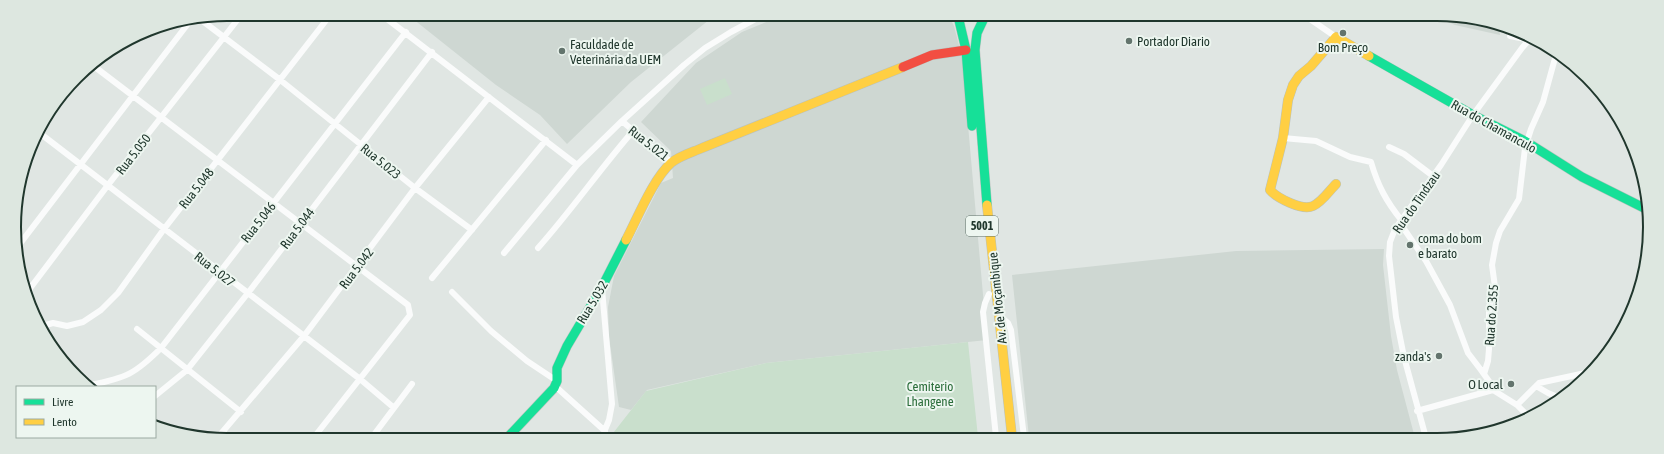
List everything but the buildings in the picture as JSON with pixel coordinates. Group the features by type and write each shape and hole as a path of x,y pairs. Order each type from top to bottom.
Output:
{"main road":[{"name":"Av. de Moçambique","path":"959,21 966,50 1003,433"},
{"name":"Av. de Moçambique","path":"983,21 977,33 975,50 985,182 1012,433"},
{"name":"Rua do Chamanculo","path":"1339,39 1473,115 1527,142 1582,177 1642,207"},
{"path":"1336,184 1312,206 1305,207 1286,201 1272,194 1270,190 1283,138 1288,100 1294,85 1300,76 1339,39"},
{"name":"Rua 5.021","path":"672,162 702,148 932,55 966,50"},
{"name":"Rua 5.032","path":"556,383 557,368 560,359 602,287 650,192 672,162"},
{"path":"511,433 556,383"}],"street":[{"name":"Rua 5.050","path":"30,286 237,21"},
{"name":"Rua 5.048","path":"46,325 53,323 67,326 83,322 101,310 118,293 164,229 325,21"},
{"path":"391,21 577,165"},
{"path":"622,121 705,48 730,32 751,21"},
{"name":"Rua do Chamanculo","path":"1312,21 1339,39"},
{"name":"Rua 5.023","path":"204,22 335,123 415,188 472,230"},
{"path":"21,242 187,25"},
{"name":"Rua 5.046","path":"94,384 109,382 131,374 143,366 161,348 406,32"},
{"path":"1510,36 1517,37"},
{"name":"Rua do Tindzau","path":"1424,433 1417,411 1396,317 1389,256 1392,234 1434,176 1473,115 1528,42"},
{"name":"Rua 5.044","path":"156,395 187,370 248,293 360,144 432,52"},
{"name":"Rua do 2.355","path":"1484,374 1488,361 1489,307 1494,287 1492,265 1496,243 1500,231 1519,199 1527,142 1543,102 1555,59"},
{"path":"96,68 408,305 410,311 406,319 317,433"},
{"name":"Rua 5.042","path":"222,433 304,336 415,188 489,96"},
{"name":"Rua 5.021","path":"504,252 577,165 622,121 660,154 672,162"},
{"path":"538,248 562,221 611,156 633,131"},
{"name":"Rua 5.027","path":"42,136 304,336 393,407"},
{"path":"1283,138 1316,141 1350,156 1371,162 1382,193 1388,204 1416,245 1439,283 1450,305 1468,353 1492,387 1517,405 1525,413"},
{"path":"432,278 546,140"},
{"path":"1389,147 1404,154 1434,176"},
{"path":"602,287 612,404 612,411 604,433"},
{"path":"452,292 491,332 556,383 603,433"},
{"path":"989,294 983,312 996,433"},
{"path":"999,315 1008,323 1011,330 1024,433"},
{"path":"137,329 241,412"},
{"path":"1517,405 1539,383 1582,374"},
{"path":"374,433 412,384"},
{"path":"1536,386 1554,396"},
{"path":"1417,411 1492,387"}],"shaded area":[{"name":"Faculdade de Veterinária da UEM","path":"416,21 708,21 631,82 567,144 540,115 496,85"},
{"path":"769,21 952,21 962,57 987,340 766,363 647,390 631,410 619,407 609,337 608,307 614,276 661,183 673,178 671,151 641,122 696,63 742,32"},
{"path":"1446,21 1490,28 1499,31 1500,35 1455,25"},
{"path":"1384,249 1383,265 1391,336 1397,370 1414,433 1029,433 1012,275 1236,251"}],"green space":[{"path":"725,78 732,94 707,105 700,89"},
{"name":"Cemiterio Lhangene","path":"968,342 978,433 613,433 646,391 766,363"}],"traffic: fast":[{"path":"959,21 966,50 972,126"},
{"path":"983,21 977,33 975,50 987,205"},
{"path":"1369,56 1473,115 1525,141 1582,177 1642,207"},
{"path":"512,433 554,388 557,381 557,368 567,346 602,287 626,240"}],"traffic: slow":[{"path":"1336,184 1319,202 1308,207 1290,203 1278,197 1270,190 1283,138 1288,100 1293,85 1299,76 1311,66 1336,37 1369,56"},
{"path":"626,240 652,188 664,170 674,161 686,154 903,67"},
{"path":"987,205 1012,433"}],"traffic: jam":[{"path":"903,67 932,55 966,50"}],"place":[{"name":"Bom Preço","path":"1343,33"},
{"name":"Portador Diario","path":"1129,41"},
{"name":"Faculdade de Veterinária da UEM","path":"562,51"},
{"name":"coma do bom e barato","path":"1410,245"},
{"name":"zanda's","path":"1439,356"},
{"name":"O Local","path":"1511,384"}]}
